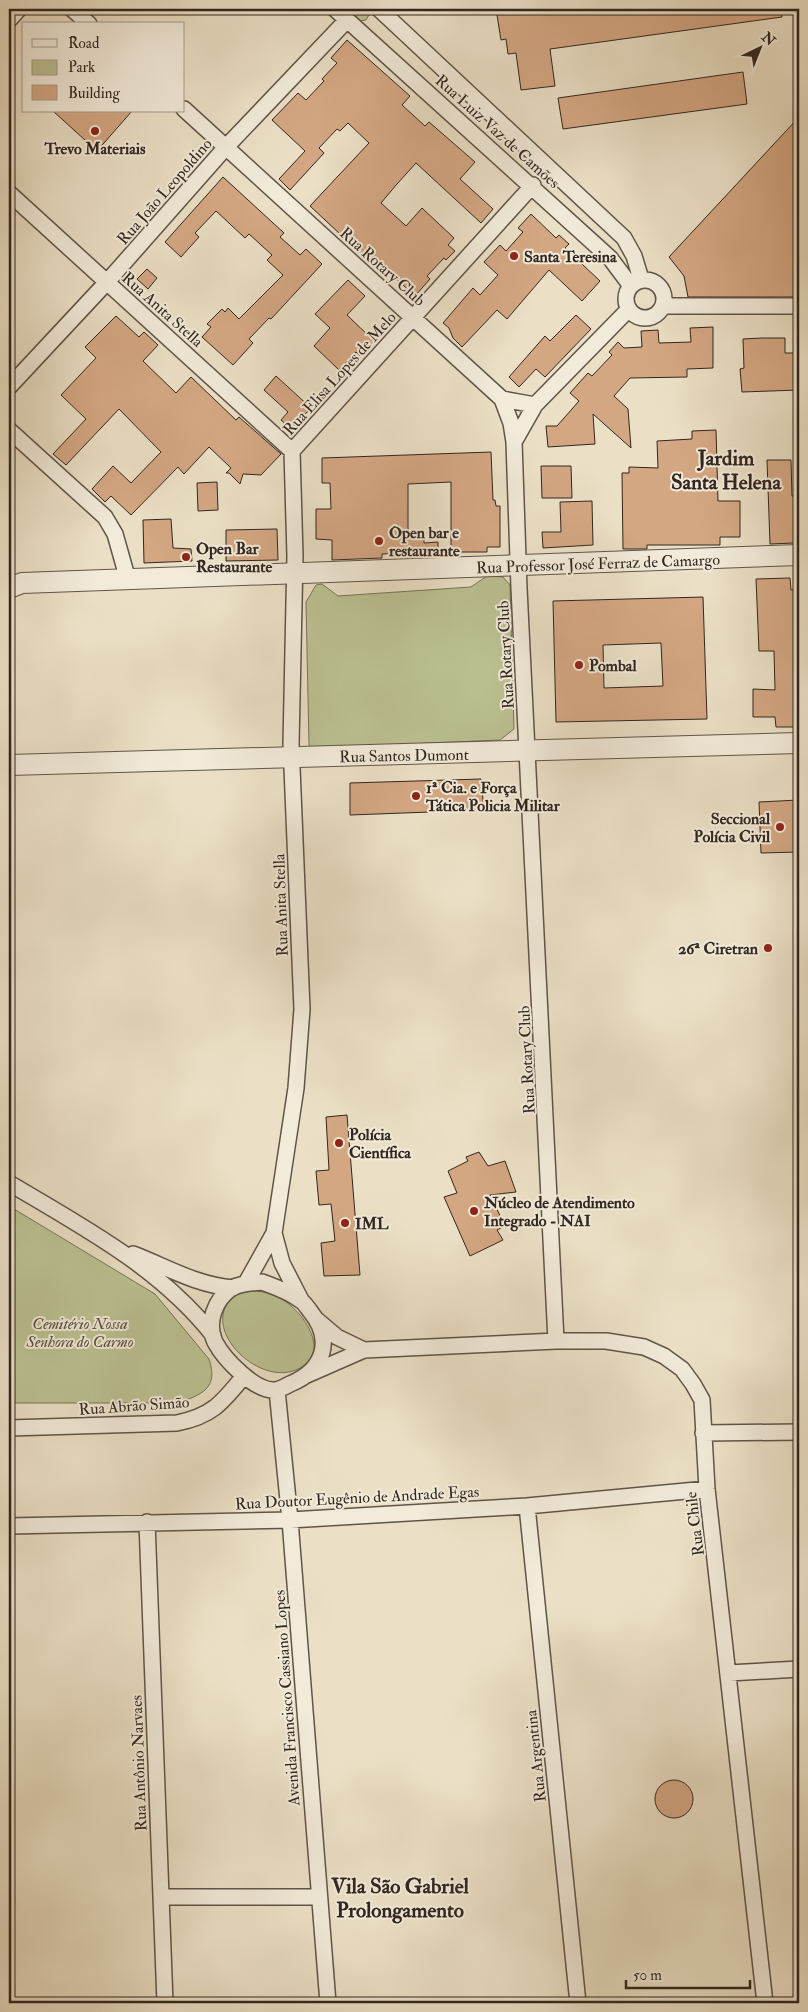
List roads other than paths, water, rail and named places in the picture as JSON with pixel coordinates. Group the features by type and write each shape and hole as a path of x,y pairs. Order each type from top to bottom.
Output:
{"street":[{"path":"9,20 19,9"},
{"path":"72,9 87,22"},
{"name":"Rua Luiz Vaz de Camões","path":"335,9 532,185 636,282"},
{"name":"Rua Luiz Vaz de Camões","path":"379,9 624,238 634,256 636,282"},
{"name":"Rua João Leopoldino","path":"9,387 107,282 226,147 347,20"},
{"name":"Rua Rotary Club","path":"185,110 413,316 502,399 507,410 514,442 518,566 556,1342"},
{"name":"Rua Elisa Lopes de Melo","path":"292,451 532,185"},
{"name":"Rua Anita Stella","path":"9,194 292,451 295,572 292,758 302,1009 296,1088 274,1233"},
{"path":"664,301 658,313 646,318 633,314 629,309 626,296 636,282 656,284 661,288 664,301 670,306 799,306"},
{"path":"514,442 535,405 629,309"},
{"path":"502,399 535,405"},
{"path":"9,430 105,517 115,534 128,580"},
{"name":"Rua Professor José Ferraz de Camargo","path":"9,588 22,583 799,555"},
{"name":"Rua Santos Dumont","path":"9,765 799,743"},
{"path":"9,1183 119,1248 189,1279 212,1286 262,1282 280,1288 301,1300"},
{"path":"213,1335 212,1322 215,1308 222,1297 239,1285 274,1233"},
{"path":"274,1233 282,1263 301,1300 317,1320 338,1337 364,1350"},
{"path":"119,1248 193,1309 213,1335 222,1352 244,1376 268,1388 277,1390 364,1350"},
{"path":"307,1375 320,1357 323,1344 322,1332 317,1320"},
{"name":"Rua Chile","path":"364,1350 606,1341 644,1347 664,1356 682,1368 702,1400 707,1489 765,2003"},
{"name":"Rua Abrão Simão","path":"9,1428 176,1423 197,1419 214,1410 244,1376"},
{"name":"Avenida Francisco Cassiano Lopes","path":"277,1390 290,1520 328,2003"},
{"path":"703,1433 799,1432"},
{"name":"Rua Doutor Eugênio de Andrade Egas","path":"9,1526 290,1520 527,1506 707,1489"},
{"name":"Rua Argentina","path":"527,1506 578,2003"},
{"name":"Rua Antônio Narvaes","path":"147,1522 165,2003"},
{"path":"729,1673 799,1669"},
{"path":"161,1897 319,1897"}],"place":[{"name":"Trevo Materiais","path":"95,131"},
{"name":"Santa Teresina","path":"514,256"},
{"name":"Open bar e restaurante","path":"379,541"},
{"name":"Open Bar Restaurante","path":"186,557"},
{"name":"Pombal","path":"579,665"},
{"name":"1ª Cia. e Força Tática Policia Militar","path":"416,796"},
{"name":"Seccional Polícia Civil","path":"780,827"},
{"name":"26ª Ciretran","path":"768,948"},
{"name":"Polícia Científica","path":"339,1143"},
{"name":"Núcleo de Atendimento Integrado - NAI","path":"474,1211"},
{"name":"IML","path":"345,1223"}],"district":[{"name":"Jardim Santa Helena","path":"726,470"},
{"name":"Vila São Gabriel Prolongamento","path":"400,1898"}],"park label":[{"name":"Cemitério Nossa Senhora do Carmo","path":"80,1332"}]}
